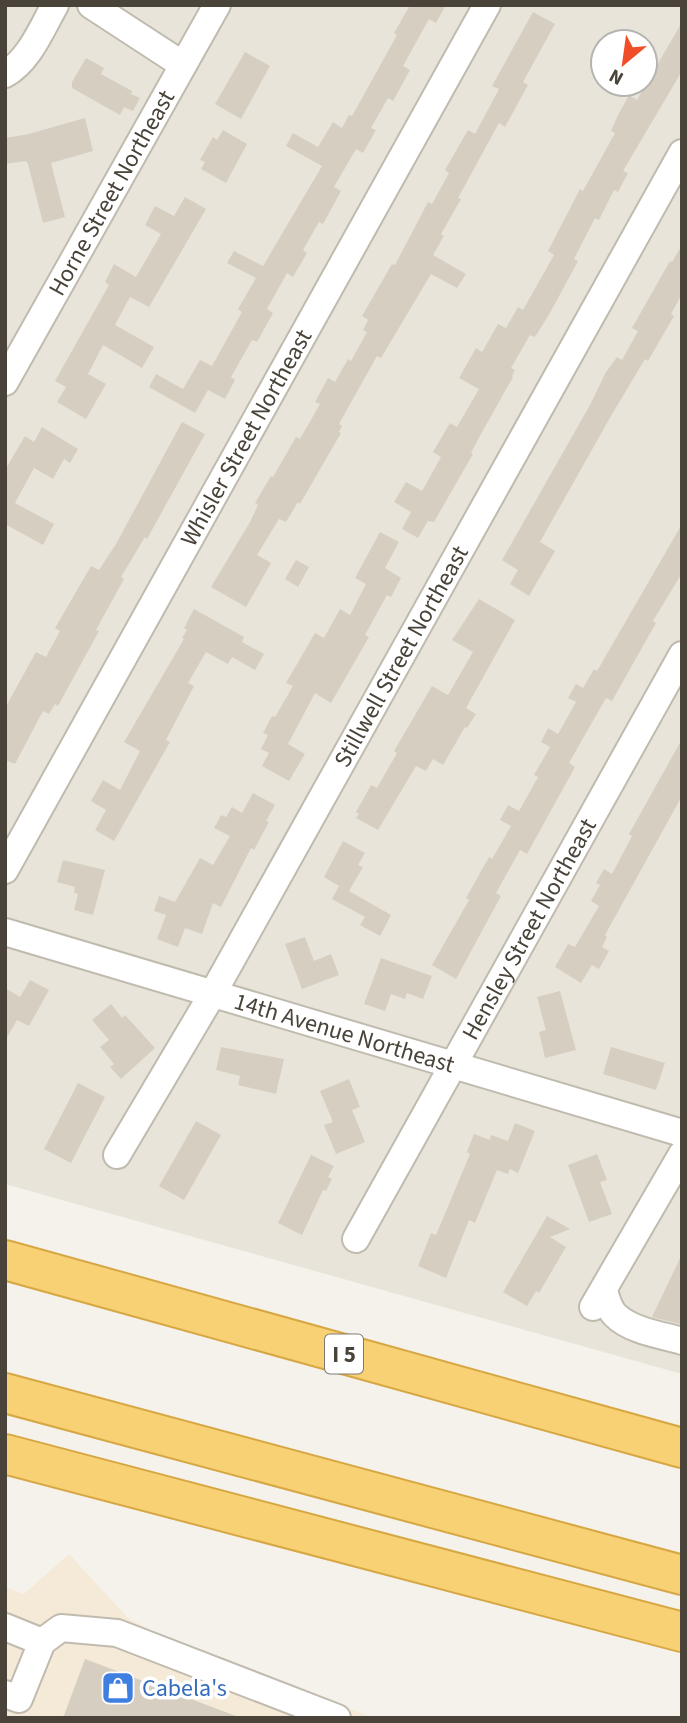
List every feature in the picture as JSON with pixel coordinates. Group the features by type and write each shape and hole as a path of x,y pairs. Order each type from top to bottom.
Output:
{"highway":[{"name":"I 5","path":"5,1260 682,1448"},
{"path":"5,1393 682,1575"},
{"path":"5,1454 682,1632"}],"street":[{"path":"5,74 14,69 27,53 55,5"},
{"path":"91,5 183,65"},
{"name":"Horne Street Northeast","path":"5,382 217,5"},
{"name":"Whisler Street Northeast","path":"5,870 488,5"},
{"name":"Stillwell Street Northeast","path":"117,1155 213,993 682,153"},
{"name":"Hensley Street Northeast","path":"356,1239 682,656"},
{"name":"14th Avenue Northeast","path":"5,932 682,1133"},
{"path":"682,1154 598,1299 607,1301 615,1315 634,1326 682,1341"},
{"path":"5,1628 42,1642"},
{"path":"5,1694 19,1699 42,1642 61,1628 117,1633 292,1709 337,1718"}],"shaded area":[{"path":"5,5 682,5 682,1374 5,1184"},
{"path":"69,1554 128,1618 156,1633 374,1718 5,1718 5,1587 24,1594"}],"building":[{"path":"406,5 446,5 436,23 429,19 403,66 410,70 393,101 388,98 371,128 376,130 363,153 356,149 334,187 341,191 323,224 319,222 303,250 307,253 293,277 287,273 267,309 273,313 257,342 252,340 231,377 235,380 225,399 208,390 195,413 149,387 156,374 183,389 200,360 212,366 242,312 238,309 256,278 227,263 234,251 263,266 322,166 286,146 293,133 318,147 333,122 342,128 349,115 352,116 397,35 394,33 409,7"},
{"path":"533,12 555,24 523,82 528,85 505,127 499,123 458,198 461,199 441,234 444,236 433,255 466,274 457,288 431,274 381,358 377,356 339,424 342,426 339,432 341,433 300,504 298,502 286,522 279,519 257,555 271,563 246,607 211,587 250,522 258,505 255,503 271,476 273,477 296,437 300,439 320,404 315,402 328,378 335,382 348,359 351,361 367,332 363,330 368,320 362,316 392,264 395,265 428,202 432,204 449,173 445,170 468,130 475,134 499,89 492,86"},
{"path":"682,22 682,71 623,171 628,173 618,192 614,190 599,220 595,218 574,259 578,261 550,313 535,337 530,335 511,368 515,370 513,377 471,453 473,454 434,522 428,521 418,538 402,529 411,512 394,502 406,482 422,491 441,457 433,452 450,423 457,427 479,389 459,378 476,348 482,352 498,324 506,328 518,307 523,310 554,255 548,251 580,189 583,191 615,133 611,131 627,98 659,98 659,62"},
{"path":"245,52 270,66 241,119 215,104"},
{"path":"86,58 104,68 101,74 140,98 133,111 124,107 120,115 72,88 72,82"},
{"path":"85,118 93,151 51,163 65,217 43,223 28,164 26,161 5,164 5,138"},
{"path":"223,130 247,144 226,183 201,169 205,162 200,160 213,137 217,140"},
{"path":"185,197 206,209 149,307 130,297 115,325 154,347 142,368 103,345 88,374 106,384 86,419 57,402 66,387 55,381 109,285 105,282 114,264 136,277 161,234 145,225 155,206 174,216"},
{"path":"682,245 682,294 671,314 674,316 611,416 540,542 555,551 529,596 510,584 518,570 502,560 606,372 617,357 622,360 638,331 632,328"},
{"path":"182,422 205,434 147,539 145,537 121,577 124,579 96,630 99,631 58,706 55,704 49,714 43,711 15,764 5,760 5,708 36,652 46,657 60,631 55,628 91,566 99,570 116,544"},
{"path":"42,427 78,449 70,463 64,459 53,479 34,468 15,503 54,524 43,545 5,524 5,470 25,436 34,442"},
{"path":"682,524 682,573 653,621 656,623 612,701 606,698 569,763 575,767 527,854 520,850 496,893 501,896 456,979 432,965 469,900 466,898 489,857 492,859 511,826 500,820 508,805 519,811 538,777 534,775 550,747 541,742 548,728 558,734 576,702 568,698 576,684 583,688 594,669 597,671"},
{"path":"380,532 399,542 385,568 401,578 391,597 387,595 365,635 369,637 331,703 315,693 288,744 305,754 289,781 262,766 269,753 261,749 268,735 263,733 293,686 286,683 315,633 324,638 340,609 350,615 366,584 355,578"},
{"path":"296,560 309,567 298,587 285,579"},
{"path":"479,599 515,620 466,708 476,714 467,728 465,727 443,765 433,759 426,771 416,766 378,830 356,818 359,814 356,812 371,785 377,788 397,753 394,751 432,686 448,695 473,652 452,640"},
{"path":"194,609 244,637 242,642 264,654 255,670 232,657 228,664 206,652 188,683 194,686 166,740 170,742 114,841 95,830 106,810 91,801 103,780 120,790 140,751 124,742 184,639 182,638 187,630 184,628"},
{"path":"682,739 682,796 605,935 607,937 602,947 609,951 599,969 592,965 581,983 555,967 568,944 575,947 599,906 591,901 600,885 596,883 604,869 612,874 632,836 629,834"},
{"path":"253,793 275,805 266,821 269,822 254,850 251,848 221,907 213,903 202,934 185,928 178,947 157,939 166,915 154,911 159,896 175,902 200,858 213,865 230,836 214,828 221,815 226,817 232,807 242,813"},
{"path":"343,841 365,853 358,865 363,867 349,891 391,915 380,936 360,925 365,917 332,899 339,886 324,877"},
{"path":"63,860 105,870 93,915 74,910 78,894 74,893 75,887 57,882"},
{"path":"305,937 314,961 331,954 339,975 302,989 285,944"},
{"path":"381,958 432,976 423,999 407,993 405,999 391,994 385,1011 364,1004"},
{"path":"30,980 49,990 29,1026 17,1020 5,1041 5,988 20,997"},
{"path":"560,991 576,1050 545,1058 539,1032 546,1030 537,997"},
{"path":"111,1004 122,1018 125,1015 155,1048 121,1079 110,1067 114,1064 100,1047 109,1040 92,1020"},
{"path":"221,1047 284,1059 276,1094 238,1085 240,1076 216,1070"},
{"path":"611,1047 665,1063 656,1090 603,1074"},
{"path":"349,1079 360,1107 352,1110 365,1142 336,1154 324,1125 333,1122 320,1091"},
{"path":"78,1083 105,1097 71,1163 44,1149"},
{"path":"196,1121 221,1135 184,1200 159,1186"},
{"path":"515,1123 535,1131 518,1173 510,1169 508,1174 497,1170 475,1223 469,1220 446,1278 418,1266 431,1233 436,1235 470,1154 467,1152 474,1134 490,1140 491,1135 508,1141"},
{"path":"597,1154 607,1180 600,1182 612,1214 589,1222 568,1165"},
{"path":"311,1155 334,1166 328,1177 332,1179 326,1191 323,1190 302,1235 278,1223"},
{"path":"547,1216 570,1229 550,1237 566,1247 539,1293 536,1291 527,1306 503,1292"},
{"path":"682,1254 682,1320 680,1324 652,1317"},
{"name":"Cabela's","path":"85,1659 236,1716 236,1718 63,1718"}],"place":[{"name":"Cabela's","path":"118,1688"}]}
